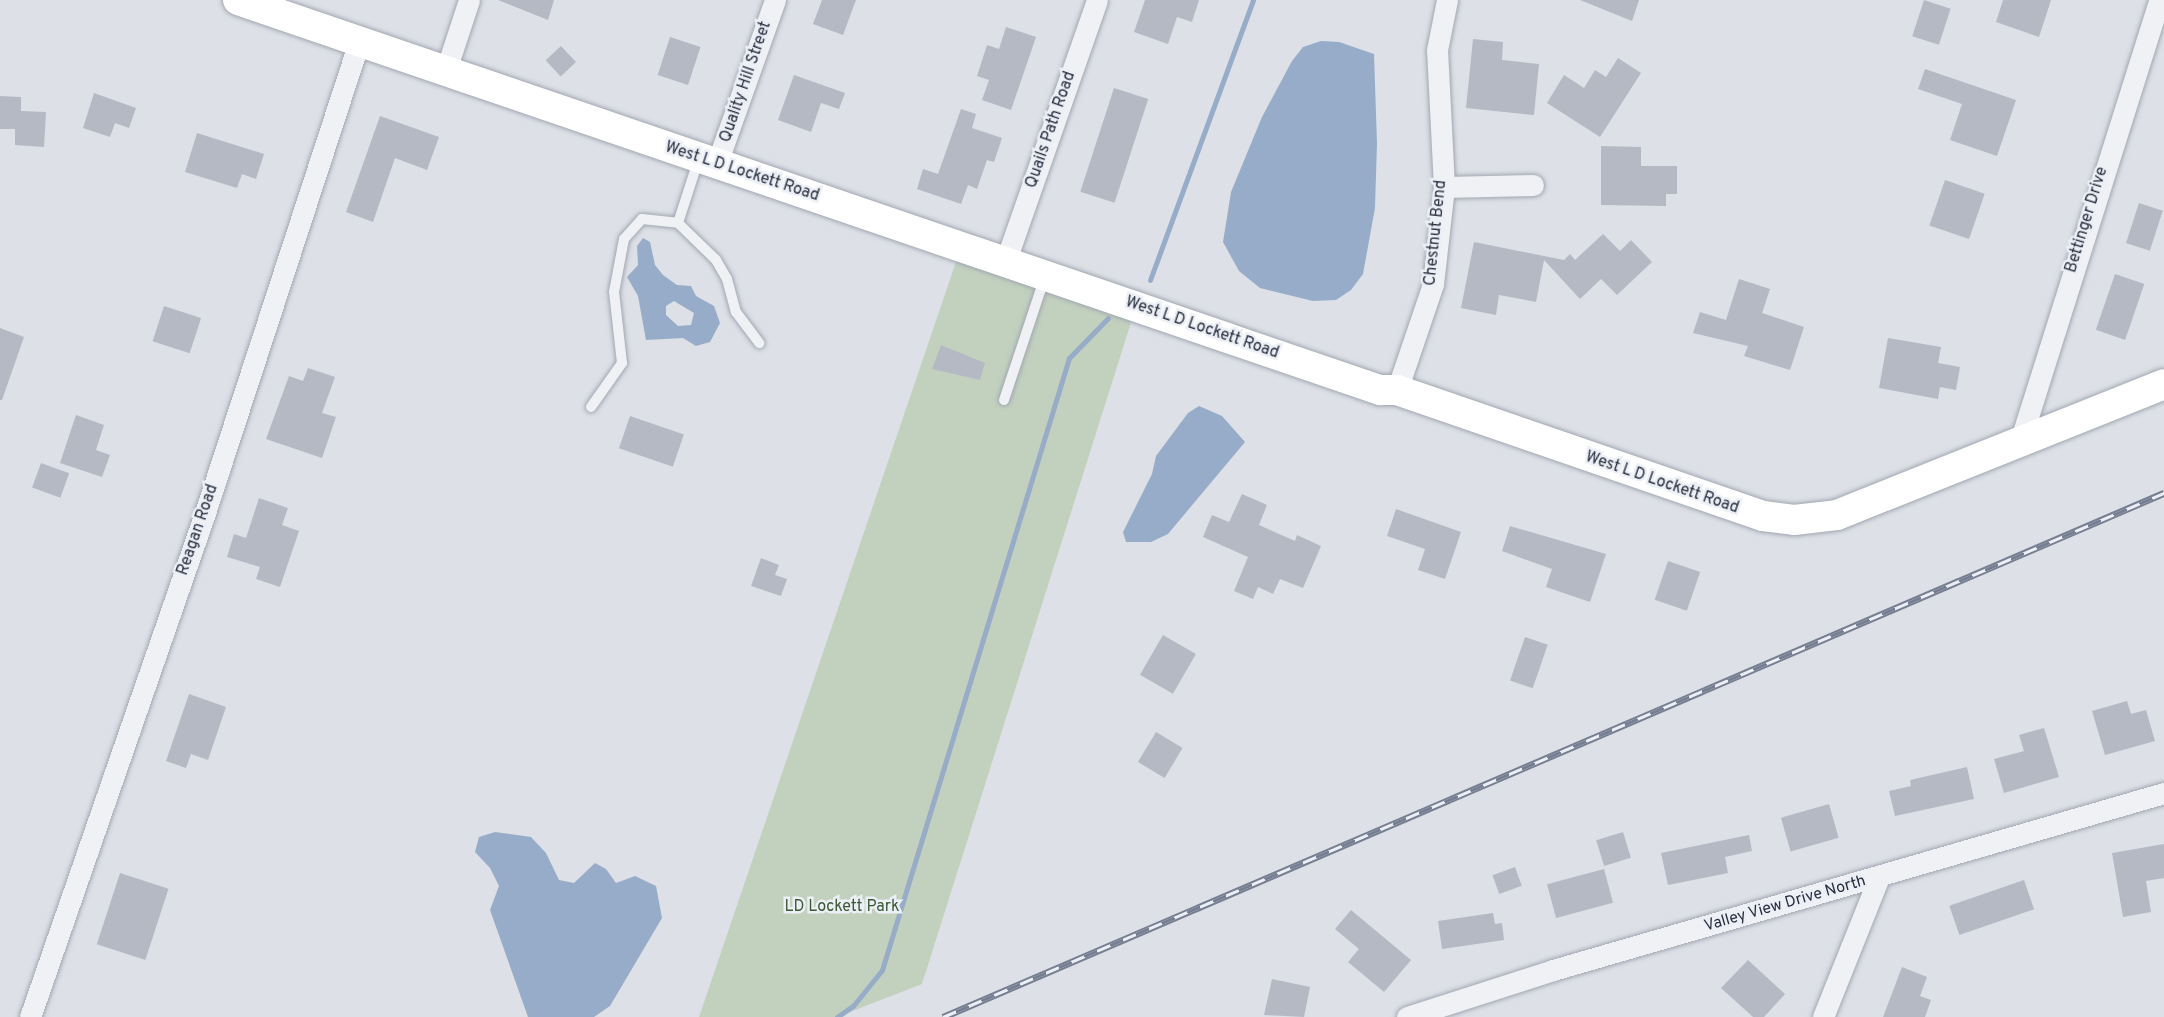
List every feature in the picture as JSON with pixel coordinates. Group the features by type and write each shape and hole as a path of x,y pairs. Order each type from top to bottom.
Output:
{"main road":[{"name":"West L D Lockett Road","path":"237,0 445,73 1006,260 1380,390 1397,390 1714,502 1794,520 1837,515 2164,384"}],"street":[{"path":"445,73 469,0"},
{"name":"Quality Hill Street","path":"708,160 775,0"},
{"name":"Quails Path Road","path":"1006,260 1097,0"},
{"name":"Chestnut Bend","path":"1397,390 1433,284 1444,187 1437,50 1447,0"},
{"name":"Bettinger Drive","path":"2020,442 2158,0"},
{"name":"Reagan Road","path":"30,1017 204,516 359,41"},
{"path":"1444,187 1533,185"},
{"name":"Valley View Drive North","path":"1407,1017 1553,970 2164,794"},
{"path":"1823,1017 1879,877"}],"lane":[{"path":"678,222 708,160"},
{"path":"591,407 622,363 614,292 624,239 642,219 678,222 716,260 727,279 736,312 759,343"},
{"path":"1004,400 1046,274"}],"green space":[{"name":"LD Lockett Park","path":"959,253 1134,313 922,984 837,1017 699,1017"}],"water":[{"path":"1321,41 1339,42 1374,54 1377,143 1375,208 1363,274 1351,290 1336,300 1313,301 1260,288 1239,271 1223,242 1231,192 1262,117 1292,61 1303,47"},
{"path":"643,238 650,242 655,265 663,275 677,285 691,286 696,296 714,306 720,323 710,342 696,346 683,338 646,340 638,296 627,277 638,265 637,246","holes":["674,301 694,313 691,325 678,326 666,315 666,306"]},
{"path":"1199,406 1222,416 1245,442 1168,534 1151,542 1126,542 1123,532 1152,474 1156,456 1188,413"},
{"path":"495,832 531,837 546,853 559,880 574,883 595,863 606,869 616,883 635,876 656,886 662,918 610,1006 594,1017 528,1017 490,910 499,886 490,868 475,852 479,837"}],"building":[{"path":"498,0 554,0 548,20"},
{"path":"822,0 856,0 843,35 813,24"},
{"path":"1145,0 1199,0 1192,22 1177,17 1168,44 1134,32"},
{"path":"1580,0 1639,0 1632,21"},
{"path":"1924,0 1951,9 1939,45 1912,36"},
{"path":"2003,0 2051,0 2039,37 1996,22"},
{"path":"1006,27 1036,37 1011,110 982,100 989,80 977,76 987,45 999,49"},
{"path":"670,37 700,47 688,85 658,75"},
{"path":"1473,39 1503,42 1502,60 1539,64 1534,115 1466,108"},
{"path":"561,46 576,62 561,76 546,60"},
{"path":"1618,58 1641,73 1600,137 1547,103 1564,75 1584,88 1595,70 1606,77"},
{"path":"1925,69 2016,100 1997,156 1950,140 1962,104 1918,89"},
{"path":"794,75 845,93 839,109 821,103 811,132 778,120"},
{"path":"1114,88 1148,99 1115,203 1080,192"},
{"path":"94,93 136,108 129,128 115,123 110,137 83,128"},
{"path":"0,96 21,97 21,111 46,112 44,147 15,145 15,129 0,129"},
{"path":"961,109 976,114 972,128 1002,138 994,162 987,160 977,189 968,185 961,204 917,189 923,169 938,174"},
{"path":"380,116 439,137 427,170 395,158 373,222 346,212"},
{"path":"197,133 264,154 256,179 242,174 237,188 185,172"},
{"path":"1601,146 1641,147 1641,166 1677,166 1677,194 1666,194 1666,206 1601,205"},
{"path":"1945,180 1985,194 1969,239 1929,225"},
{"path":"2139,203 2163,211 2150,251 2126,243"},
{"path":"1603,234 1620,251 1631,240 1652,262 1617,295 1601,279 1580,299 1544,260 1536,302 1499,295 1496,315 1461,308 1474,242 1564,260 1570,254 1575,260"},
{"path":"2115,274 2144,284 2125,340 2096,330"},
{"path":"1739,279 1770,289 1762,313 1804,327 1790,370 1744,356 1748,346 1693,333 1700,312 1726,320"},
{"path":"164,306 201,318 190,353 153,341"},
{"path":"0,328 24,337 2,400 0,400"},
{"path":"1888,338 1941,347 1938,363 1960,367 1956,390 1940,387 1938,399 1879,388"},
{"path":"941,345 985,363 980,380 932,369"},
{"path":"308,368 335,377 322,413 336,417 322,458 266,439 289,376 303,381"},
{"path":"76,415 104,425 96,450 110,455 102,477 60,463"},
{"path":"630,416 684,435 673,467 619,448"},
{"path":"41,463 69,473 60,498 32,487"},
{"path":"1242,494 1267,505 1259,525 1295,541 1297,535 1321,546 1303,588 1280,579 1273,594 1258,587 1253,599 1234,591 1248,557 1203,537 1212,515 1229,522"},
{"path":"259,498 288,508 282,525 299,531 280,587 256,579 260,567 227,557 234,534 246,538"},
{"path":"1396,509 1461,532 1445,579 1418,570 1425,549 1387,536"},
{"path":"1510,526 1606,554 1590,602 1546,587 1552,569 1502,551"},
{"path":"761,558 779,565 775,575 787,579 781,596 751,586"},
{"path":"1668,561 1700,572 1687,611 1655,600"},
{"path":"1163,635 1196,654 1173,694 1140,675"},
{"path":"1525,637 1548,645 1533,688 1510,680"},
{"path":"189,694 226,707 208,760 191,754 186,768 166,761"},
{"path":"2127,701 2131,714 2146,710 2155,741 2105,755 2092,711"},
{"path":"2044,728 2059,777 2004,793 1994,759 2024,751 2019,735"},
{"path":"1156,732 1183,748 1165,778 1138,762"},
{"path":"1967,767 1974,799 1895,816 1889,791 1911,786 1910,780"},
{"path":"1829,804 1839,838 1791,851 1781,818"},
{"path":"1623,832 1631,858 1604,866 1596,840"},
{"path":"1749,835 1752,851 1725,857 1728,873 1668,885 1661,853"},
{"path":"2164,844 2164,878 2146,881 2151,912 2123,917 2112,853"},
{"path":"1515,867 1522,886 1499,894 1492,875"},
{"path":"1604,869 1613,903 1556,918 1547,884"},
{"path":"120,873 169,889 145,960 97,944"},
{"path":"2024,880 2034,909 1959,935 1949,906"},
{"path":"1351,910 1411,960 1384,992 1348,962 1359,949 1335,929"},
{"path":"1493,913 1495,924 1502,923 1504,940 1442,949 1438,921"},
{"path":"1748,960 1785,994 1764,1017 1753,1017 1721,988"},
{"path":"1902,967 1927,977 1920,996 1931,1000 1925,1017 1883,1017"},
{"path":"1272,979 1310,987 1304,1017 1264,1015"}],"waterway":[{"path":"1150,280 1253,0"},
{"path":"837,1017 853,1006 882,970 1069,358 1108,318"}],"railway":[{"path":"943,1017 2164,493"}]}
